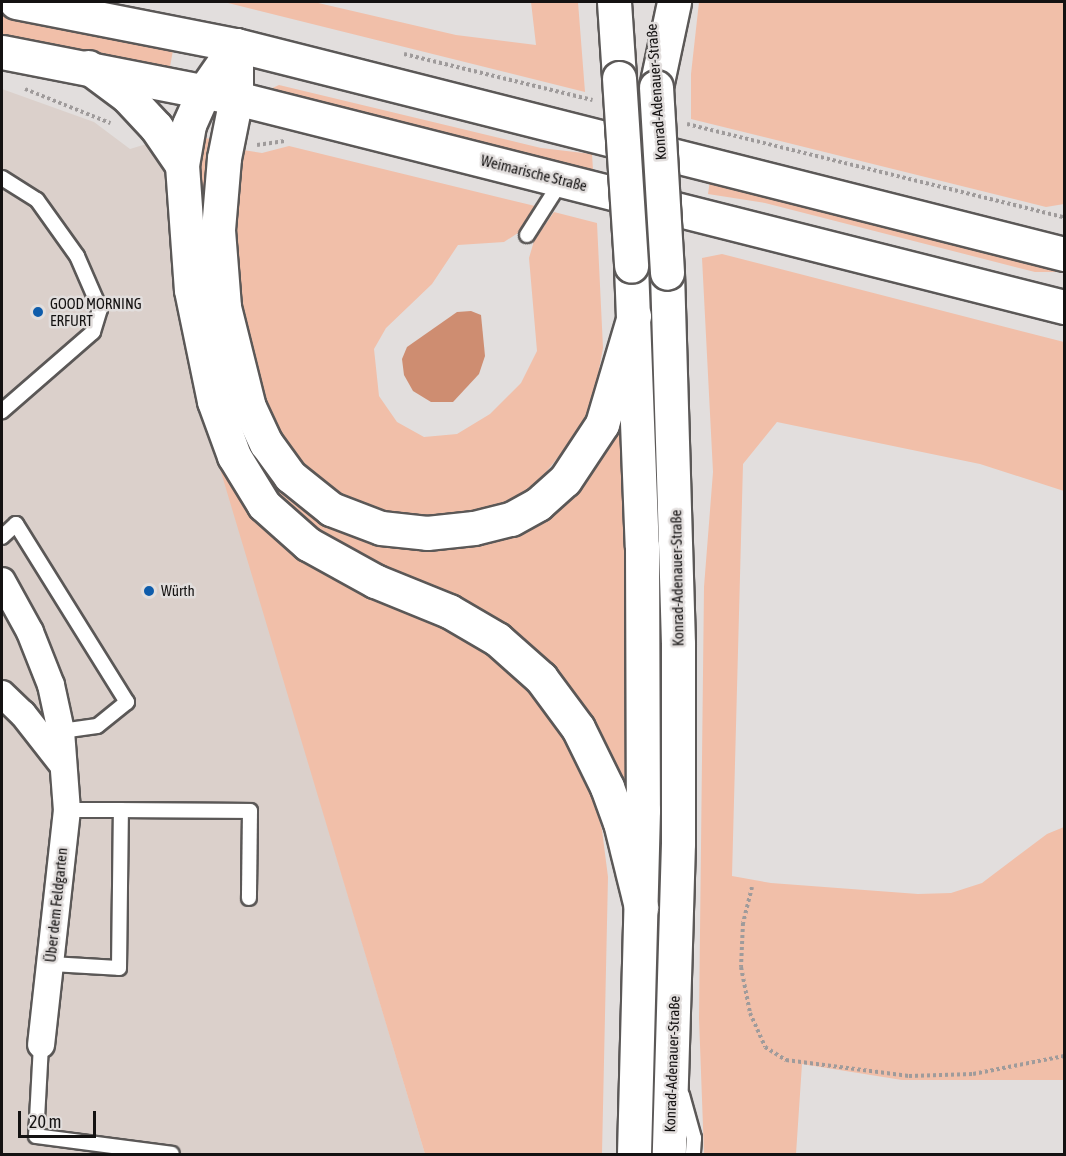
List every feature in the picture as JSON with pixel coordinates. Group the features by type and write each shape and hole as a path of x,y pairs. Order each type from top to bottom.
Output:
{"main road":[{"path":"16,2 236,45 1065,254"},
{"path":"614,2 634,316 642,546 641,907 634,1155"},
{"name":"Konrad-Adenauer-Straße","path":"650,2 668,273 678,644 673,1060 669,1155"},
{"path":"656,87 674,2"},
{"path":"236,45 204,91 189,125 182,165 191,290 214,401 234,456 264,505 308,544 375,581 449,611 497,639 541,678 578,728 607,787 620,822 641,907"},
{"path":"236,45 236,98 224,158 218,230 224,307 235,360 249,407 266,443 290,476 332,509 381,528 427,533 474,528 512,519 538,504 565,480 602,424 634,316"},
{"name":"Weimarische Straße","path":"2,52 88,67 236,98 1065,307"},
{"path":"88,67 127,96 156,127 182,165"}],"street":[{"name":"Über dem Feldgarten","path":"2,581 30,632 51,685 61,731 67,810 41,1045"},
{"path":"2,694 23,714 63,765"}],"lane":[{"path":"2,178 37,200 77,256 100,309 93,332 2,411"},
{"path":"526,235 562,180"},
{"path":"2,537 16,524 128,702 97,726 61,731"},
{"path":"67,810 250,811 249,898"},
{"path":"50,964 119,968 121,810"},
{"path":"41,1045 36,1136 80,1148 172,1155"},
{"path":"673,1060 694,1138 693,1155"}],"path":[{"path":"21,88 79,108 118,128"},
{"path":"752,887 743,923 741,967 750,1013 765,1047 786,1060 909,1076 973,1074 1065,1056"}],"shaded area":[{"path":"224,2 314,2 456,35 536,45 531,2 578,2 585,92"},
{"path":"699,2 1064,2 1064,204 1046,207 691,119 691,74"},
{"path":"2,15 153,42 173,50 170,67 2,36"},
{"path":"279,85 541,148 592,154 593,170 268,90"},
{"path":"2,89 94,122 130,149 153,142 166,170 182,337 425,1154 2,1154"},
{"path":"197,136 210,139 208,174 235,397 355,534 401,547 439,548 474,546 503,534 623,384 627,800 616,763 596,724 542,656 510,630 330,544 280,501 242,450 201,280"},
{"path":"289,146 535,206 521,231 504,242 458,245 432,284 386,328 374,349 379,396 397,422 424,437 457,434 490,414 521,383 537,351 529,258 534,241 554,212 597,223 603,348 595,391 584,425 538,482 508,501 475,514 434,522 394,517 357,505 324,483 298,459 276,426 259,390 235,267 233,222 243,150 262,153"},
{"path":"710,180 1064,270 1064,272 1035,272 765,203 708,194"},
{"path":"722,254 1064,342 1064,491 980,464 777,422 743,464 732,876 771,883 918,894 951,893 982,883 1047,834 1064,827 1064,1080 902,1080 802,1064 796,1154 704,1154 699,1018 704,587 713,472 702,258"},
{"path":"471,311 481,315 485,356 479,374 453,402 431,402 413,391 404,375 402,359 407,347 457,312"},
{"path":"215,452 245,507 264,528 286,546 489,652 518,676 546,707 570,742 589,781 602,830 608,877 602,1154 425,1154"}],"place":[{"name":"GOOD MORNING ERFURT","path":"38,312"},
{"name":"Würth","path":"149,591"}]}
